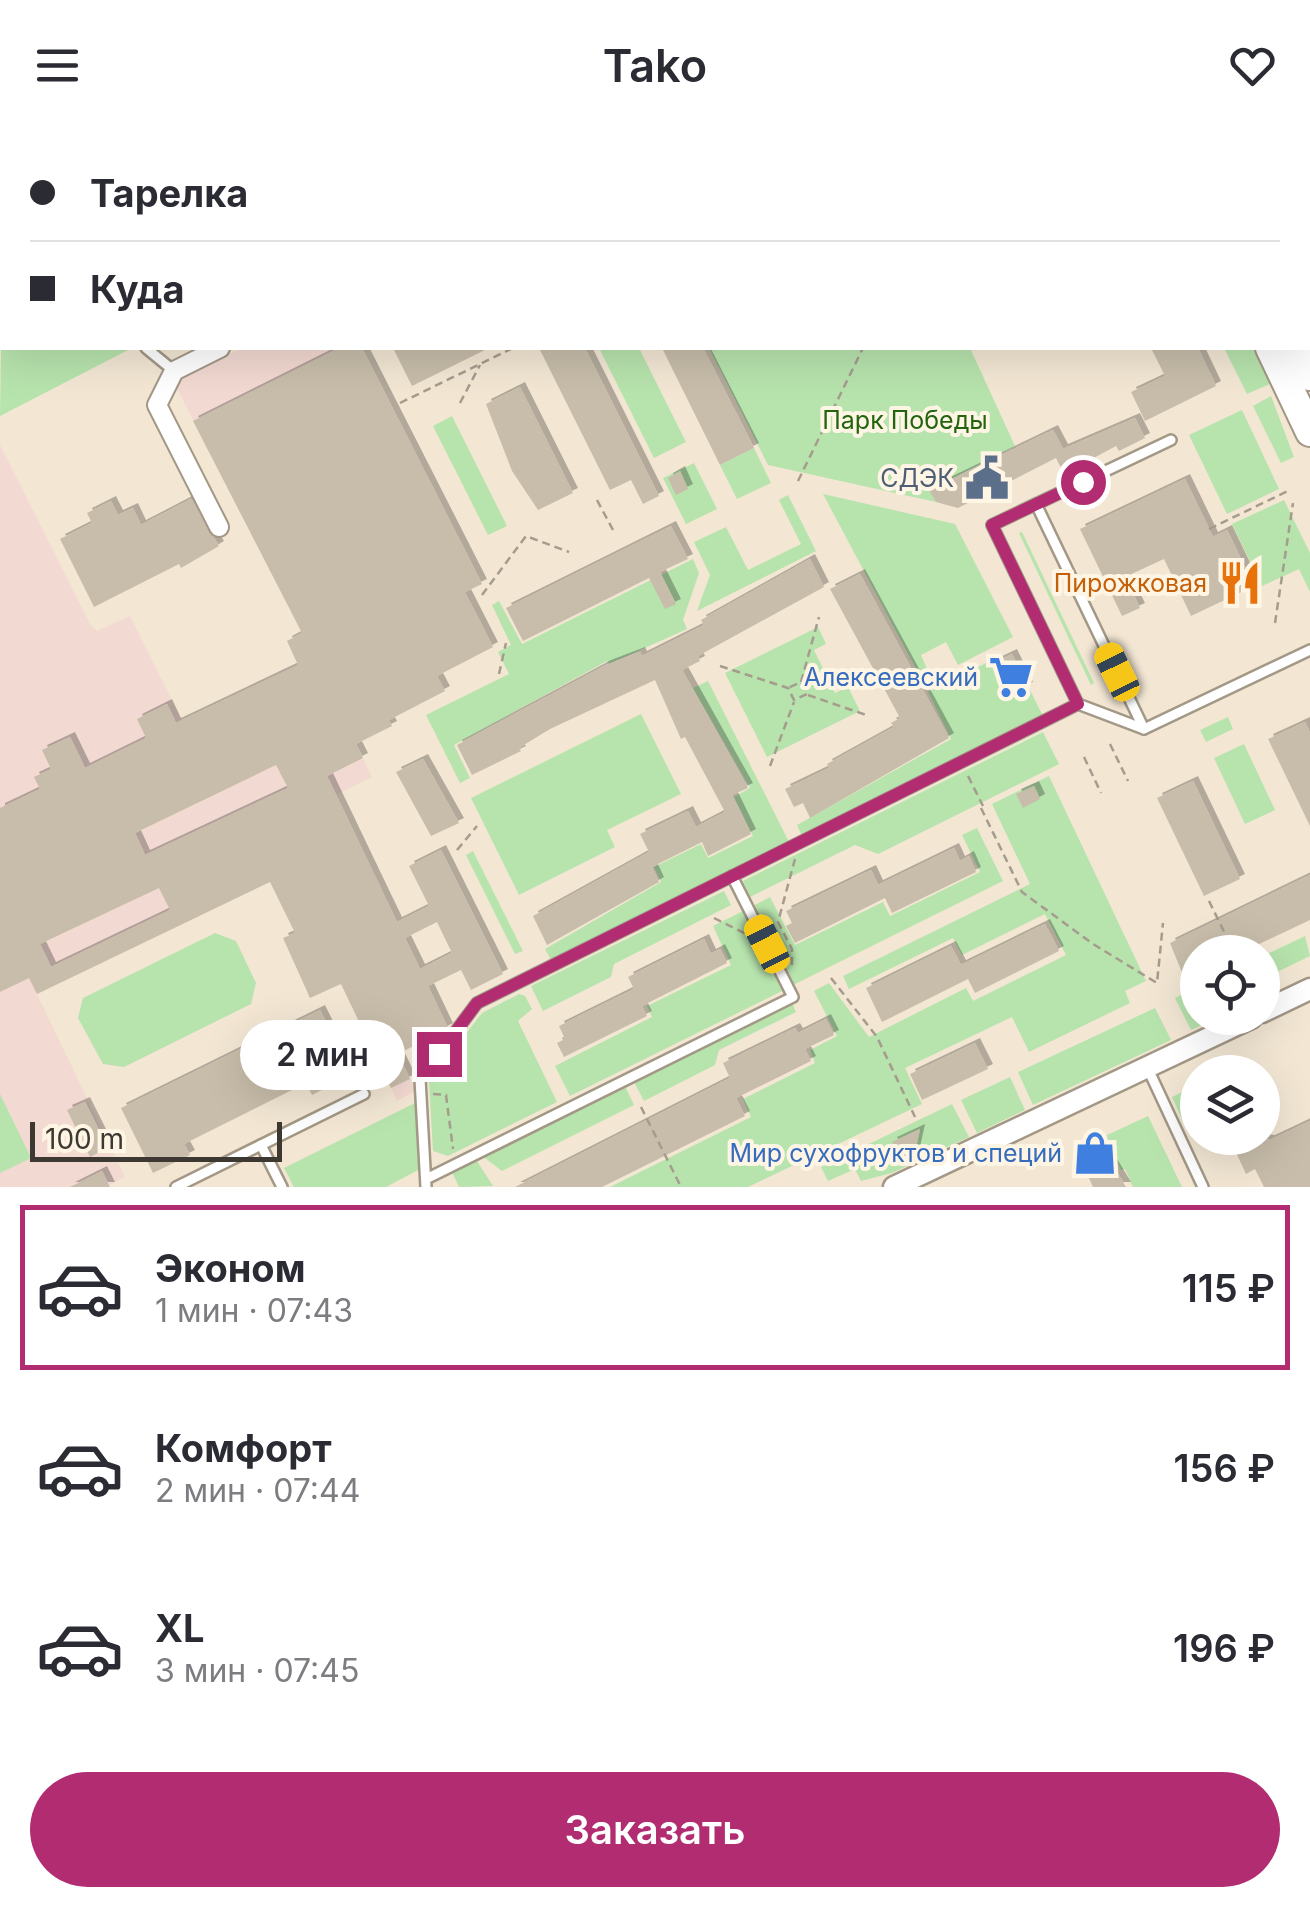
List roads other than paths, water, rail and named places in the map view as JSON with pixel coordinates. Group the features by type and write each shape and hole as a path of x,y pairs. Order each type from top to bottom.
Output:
{"main road":[{"path":"1271,350 1310,432"},
{"path":"1297,350 1310,376"}],"street":[{"path":"216,350 174,372 157,406 218,527"},
{"path":"1280,1003 1310,989"},
{"path":"894,1187 1215,1035"}],"lane":[{"path":"148,350 174,372"},
{"path":"1171,440 992,525 1078,704 1144,728 1310,650"},
{"path":"1036,504 1144,728"},
{"path":"732,876 793,997 427,1182 420,1079 477,1003 960,762 1078,704"},
{"path":"1147,1067 1203,1187"},
{"path":"176,1187 364,1094"},
{"path":"261,1145 282,1187"}],"place":[{"name":"СДЭК","path":"987,478"},
{"name":"Пирожковая","path":"1240,583"},
{"name":"Алексеевский","path":"1011,677"},
{"name":"Мир сухофруктов и специй","path":"1095,1153"}],"park label":[{"name":"Парк Победы","path":"905,420"}]}
